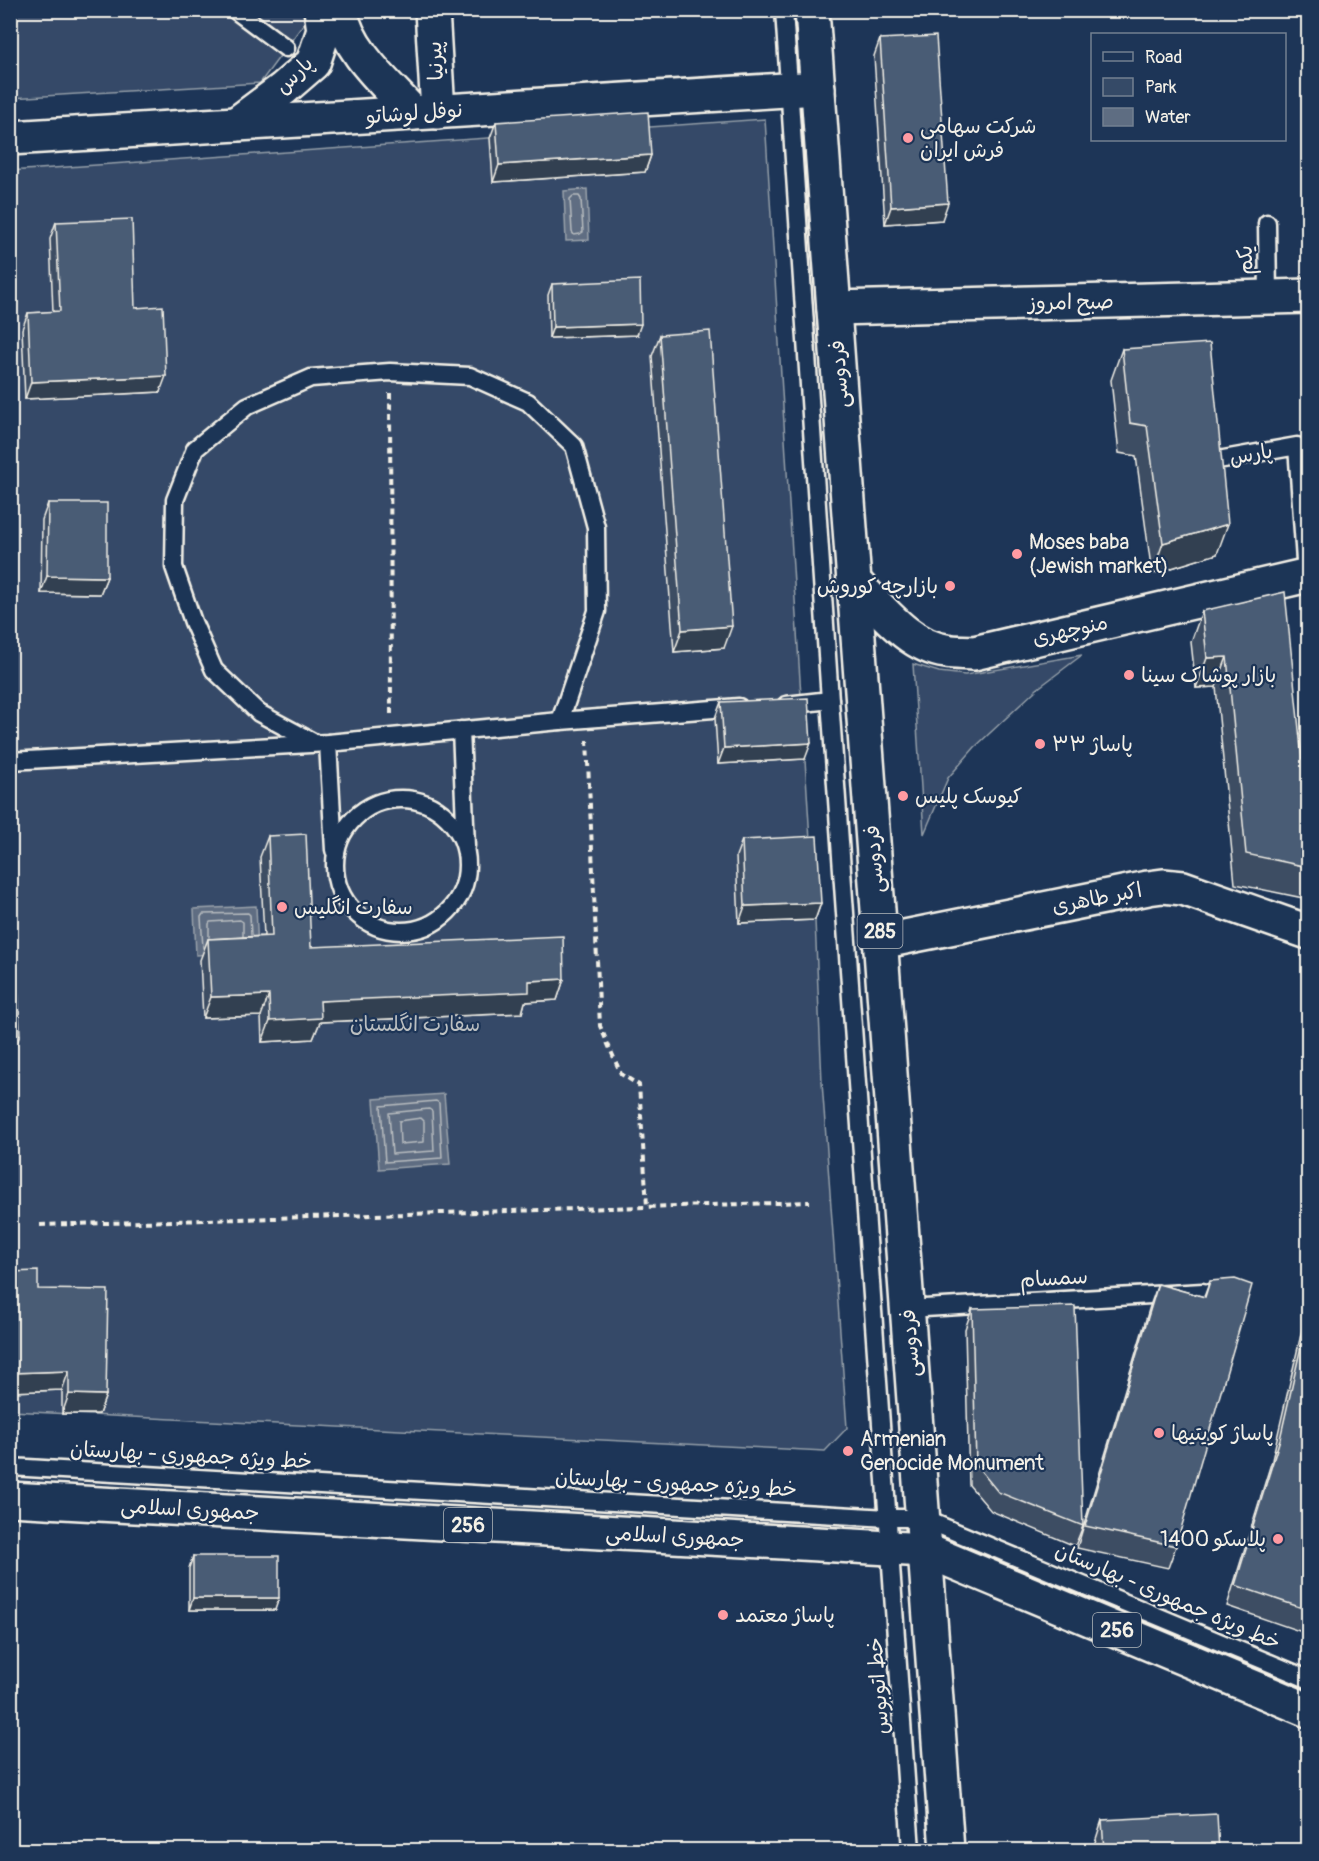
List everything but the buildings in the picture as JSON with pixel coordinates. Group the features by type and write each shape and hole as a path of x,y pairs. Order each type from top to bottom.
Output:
{"main road":[{"name":"پیرنیا","path":"425,112 432,10"},
{"name":"فردوسی","path":"812,10 804,88 834,308 947,1851"},
{"name":"پارس","path":"236,124 284,89 313,63 332,19 363,57 425,112"},
{"name":"نوفل لوشاتو","path":"10,138 804,88"},
{"name":"صبح امروز","path":"834,308 1308,296"},
{"name":"منوچهری","path":"854,582 905,632 922,643 944,651 974,653 1307,575"},
{"name":"اکبر طاهری","path":"880,942 1163,886 1183,888 1308,932"},
{"name":"جمهوری اسلامی","path":"10,1499 923,1534 1308,1710"}],"lane":[{"path":"235,10 285,48"},
{"name":"فردوسی","path":"784,10 804,88 830,700 890,1533"},
{"name":"یکم","path":"1267,223 1268,297"},
{"path":"321,743 259,713 214,670 193,622 174,567 175,500 195,449 247,406 311,378 390,372 470,376 528,402 574,446 596,527 597,611 560,721"},
{"name":"پارس","path":"1218,460 1298,446 1307,575"},
{"path":"10,761 321,743 560,721 830,700"},
{"path":"321,743 334,861 341,893 346,903 361,919 381,929 403,932 424,928 443,917 457,901 466,880 461,730"},
{"path":"334,861 339,840 351,821 369,807 400,800 411,800 432,807 449,820 461,838 467,859"},
{"name":"سمسام","path":"907,1309 1203,1292"},
{"name":"خط ویژه جمهوری - بهارستان","path":"10,1467 890,1533"},
{"name":"خط اتوبوس","path":"890,1533 911,1851"},
{"name":"خط ویژه جمهوری - بهارستان","path":"923,1534 1308,1679"}],"path":[{"path":"390,372 391,736"},
{"path":"586,719 600,1026 621,1074 639,1085 647,1206"},
{"path":"403,932 403,953"},
{"path":"40,1226 810,1202"}],"green space":[{"path":"310,10 311,14 260,83 11,98 10,11"},
{"name":"سفارت انگلستان","path":"765,119 815,920 822,1082 847,1428 825,1451 11,1411 10,171"},
{"path":"1082,655 1037,689 975,747 948,778 924,834 913,664 939,672 965,675"}],"water":[{"path":"587,189 589,240 566,241 564,191"},
{"path":"256,906 258,952 196,955 194,909"},
{"path":"444,1094 450,1164 379,1169 374,1099"}],"place":[{"name":"شرکت سهامی فرش ایران","path":"908,138"},
{"name":"Moses baba (Jewish market)","path":"1017,554"},
{"name":"بازارچه کوروش","path":"950,586"},
{"name":"بازار پوشاک سینا","path":"1129,675"},
{"name":"پاساژ ۳۳","path":"1040,744"},
{"name":"کیوسک پلیس","path":"903,796"},
{"name":"سفارت انگلیس","path":"282,907"},
{"name":"پاساژ کویتیها","path":"1159,1433"},
{"name":"Armenian Genocide Monument","path":"848,1451"},
{"name":"پلاسکو 1400","path":"1278,1539"},
{"name":"پاساژ معتمد","path":"723,1615"}]}
